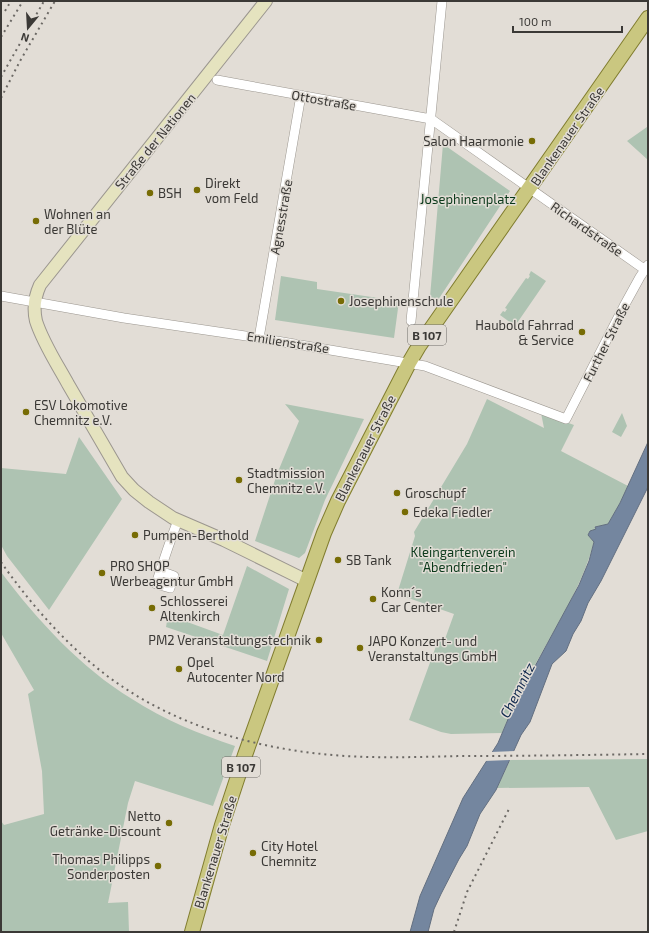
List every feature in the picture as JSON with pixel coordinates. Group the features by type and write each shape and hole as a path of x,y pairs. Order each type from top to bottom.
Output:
{"main road":[{"name":"Straße der Nationen","path":"35,302 40,285 266,1"},
{"name":"Blankenauer Straße","path":"192,932 220,832 245,755 330,518 409,363 648,18"},
{"path":"35,302 36,321 43,339 122,477 134,490 149,502 178,520 224,540 307,581"}],"street":[{"path":"411,321 442,1"},
{"name":"Ottostraße","path":"217,80 431,119"},
{"name":"Agnesstraße","path":"259,338 301,96"},
{"path":"431,119 530,188"},
{"name":"Richardstraße","path":"530,188 646,268"},
{"name":"Further Straße","path":"566,419 624,306 646,268"},
{"name":"Emilienstraße","path":"1,296 124,318 259,338 425,366 566,419"},
{"path":"160,571 178,520"}],"green space":[{"path":"647,127 648,128 648,160 627,141"},
{"name":"Josephinenplatz","path":"443,144 510,191 438,300 430,297"},
{"path":"531,271 546,281 515,326 500,315 503,311 505,312 507,309 505,308 526,278 528,279"},
{"path":"281,276 317,282 317,289 399,301 394,338 275,320"},
{"name":"Kleingartenverein \"Abendfrieden\"","path":"487,399 544,428 541,413 574,425 561,451 628,486 608,524 595,527 596,529 590,531 588,535 594,542 583,575 576,591 521,692 502,733 451,734 441,732 409,720 439,638 445,639 454,614 397,594 415,536 414,532 467,444"},
{"path":"285,404 364,419 325,500 305,553 299,558 255,541 277,474 299,421"},
{"path":"622,413 627,426 621,437 612,432"},
{"path":"79,437 122,499 49,610 7,556 1,545 1,468 66,474"},
{"path":"247,566 289,589 267,661 166,627 168,615 223,635"},
{"path":"1,572 29,608 61,642 113,687 144,707 169,720 235,746 213,806 135,781 128,803 108,903 128,902 129,932 1,932 1,821 4,825 44,814 42,771 28,694 34,690 1,633"},
{"path":"648,759 648,831 616,840 589,787 497,788 510,760"}],"water":[{"path":"648,442 648,487 601,581 588,603 566,651 552,664 530,722 521,735 496,790 480,814 467,846 441,894 434,909 428,932 410,932 420,896 463,798 498,743 514,705 579,585 589,561 594,542 588,535 590,531 596,529 595,527 608,524 620,503"}],"pier":[{"path":"516,751 512,760 484,761 490,752"}],"railway":[{"path":"5,11 11,1"},
{"path":"1,37 23,1"},
{"path":"1,77 44,1"},
{"path":"1,98 20,61 55,1"},
{"path":"1,562 27,597 42,614 73,646 106,675 145,701 169,713 193,723 244,740 296,751 357,757 648,754"},
{"path":"454,932 467,892 510,807"}],"place":[{"name":"Salon Haarmonie","path":"532,141"},
{"name":"Direkt vom Feld","path":"197,190"},
{"name":"BSH","path":"150,193"},
{"name":"Wohnen an der Blüte","path":"36,221"},
{"name":"Josephinenschule","path":"341,301"},
{"name":"Haubold Fahrrad & Service","path":"582,332"},
{"name":"ESV Lokomotive Chemnitz e.V.","path":"26,412"},
{"name":"Stadtmission Chemnitz e.V.","path":"239,480"},
{"name":"Groschupf","path":"397,493"},
{"name":"Edeka Fiedler","path":"405,512"},
{"name":"Pumpen-Berthold","path":"135,535"},
{"name":"SB Tank","path":"338,560"},
{"name":"PRO SHOP Werbeagentur GmbH","path":"102,573"},
{"name":"Konn´s Car Center","path":"373,599"},
{"name":"Schlosserei Altenkirch","path":"152,608"},
{"name":"PM2 Veranstaltungstechnik","path":"319,640"},
{"name":"JAPO Konzert- und Veranstaltungs GmbH","path":"360,648"},
{"name":"Opel Autocenter Nord","path":"179,669"},
{"name":"Netto Getränke-Discount","path":"169,823"},
{"name":"City Hotel Chemnitz","path":"253,853"},
{"name":"Thomas Philipps Sonderposten","path":"158,866"}],"water label":[{"name":"Chemnitz","path":"517,690"}]}
